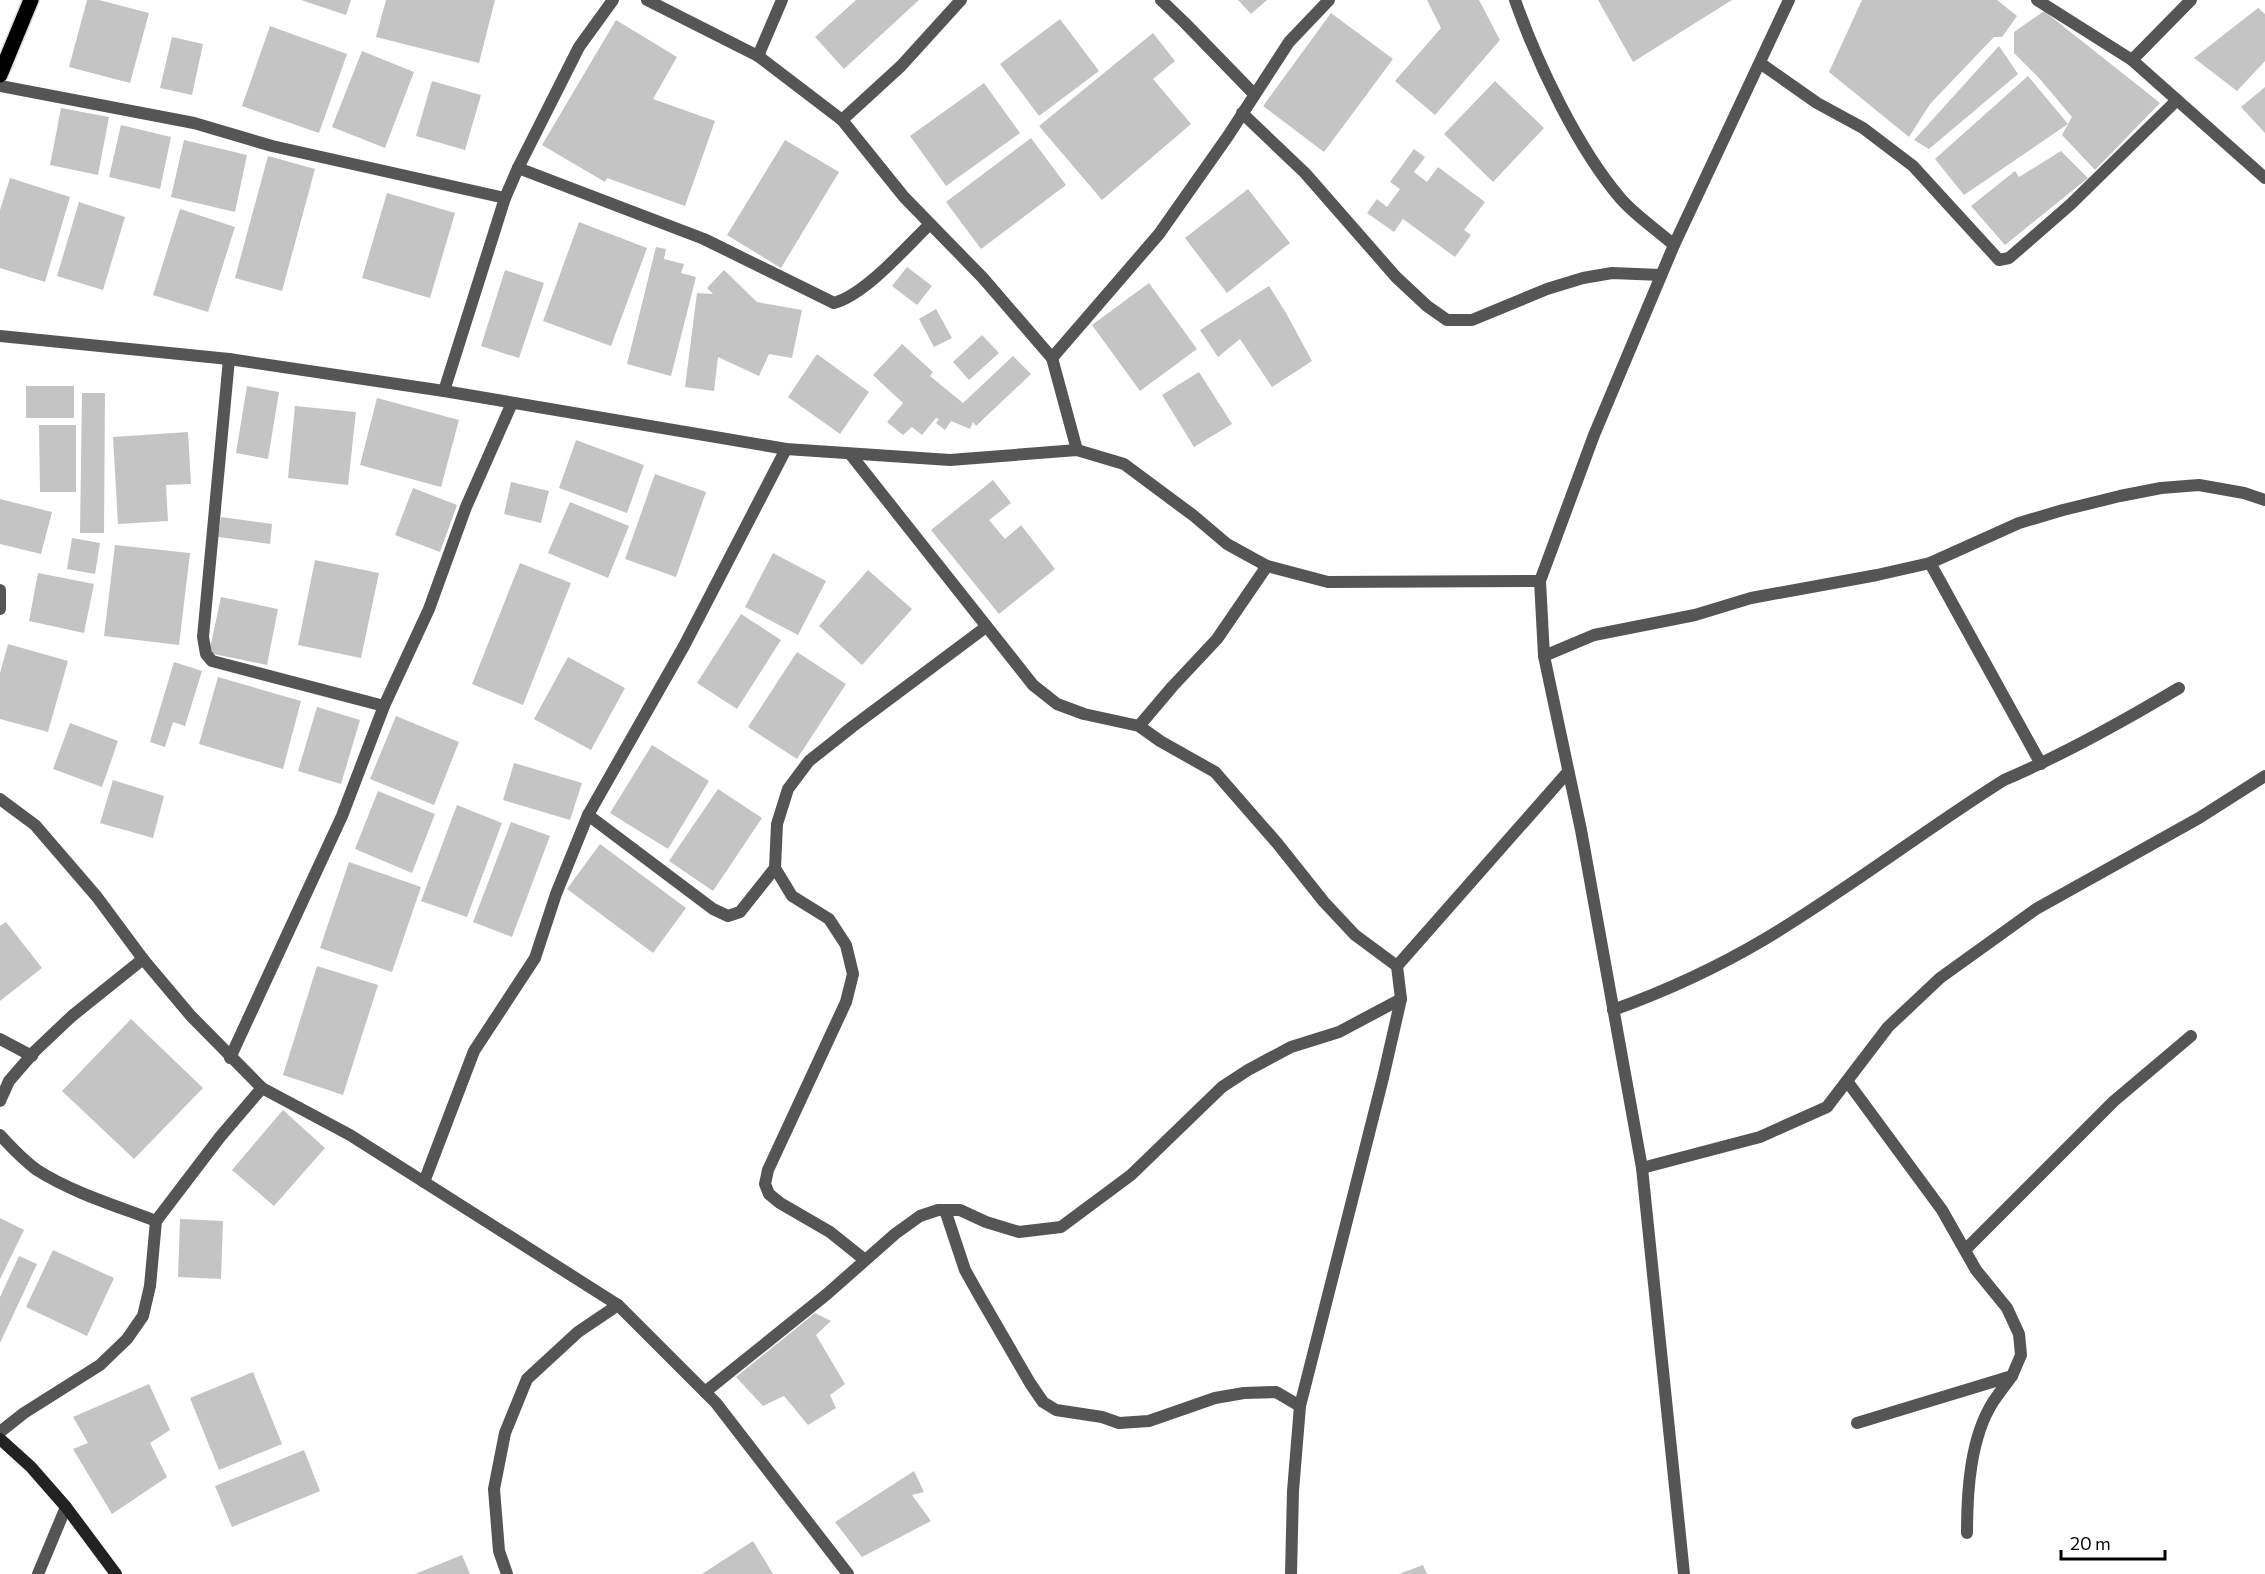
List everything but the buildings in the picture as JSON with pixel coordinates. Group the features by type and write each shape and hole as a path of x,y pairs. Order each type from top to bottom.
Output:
{"main road":[{"path":"0,75 31,0"}],"street":[{"path":"444,391 506,198 518,168 579,47 613,0"},
{"path":"647,0 758,56 842,120 904,197 983,278 1052,358 1077,450"},
{"path":"758,56 783,0"},
{"path":"842,120 901,66 961,0"},
{"path":"1161,0 1254,94"},
{"path":"1052,358 1159,234 1289,42 1329,0"},
{"path":"1515,0 1540,63 1588,153 1622,200 1674,245"},
{"path":"1684,1574 1642,1168 1581,830 1544,656 1540,581 1594,435 1661,275 1789,0"},
{"path":"2037,0 2132,60 2265,178"},
{"path":"2132,60 2191,0"},
{"path":"1760,63 1817,103 1863,129 1913,166 1999,260 2009,258 2071,204 2177,100"},
{"path":"0,86 194,123 284,148 506,198"},
{"path":"1242,113 1305,173 1396,277 1427,306 1447,320 1472,320 1547,289 1582,278 1612,273 1661,275"},
{"path":"518,168 704,239 834,303 867,284 930,224"},
{"path":"0,336 229,359 444,391 786,449 950,460 1077,450 1124,464 1194,516 1227,544 1267,566 1328,582 1540,581"},
{"path":"229,359 203,637 206,654 213,661 384,706"},
{"path":"230,1058 342,816 384,706 429,609 466,507 512,403"},
{"path":"424,1182 474,1052 535,958 560,885 588,815 684,646 786,449"},
{"path":"851,455 1033,685 1057,704 1084,714 1139,726 1160,741 1215,772 1277,843 1324,902 1355,935 1397,966 1401,999 1300,1406 1293,1491 1291,1574"},
{"path":"1544,656 1594,635 1695,615 1751,598 1930,563 2019,523 2063,510 2161,488 2199,485 2244,493 2265,500"},
{"path":"1930,563 2040,765"},
{"path":"1139,726 1217,639 1267,566"},
{"path":"0,590 0,609"},
{"path":"865,1260 830,1232 780,1203 769,1194 765,1184 768,1170 846,1002 853,974 846,945 829,919 792,896 775,868 777,824 788,789 809,762 986,627"},
{"path":"1613,1010 1690,979 1766,938 2004,780 2040,765 2114,727 2179,688"},
{"path":"1397,966 1567,772"},
{"path":"1642,1168 1760,1137 1827,1107 1888,1027 1940,978 2036,909 2199,818 2265,776"},
{"path":"0,799 35,825 97,897 143,959 230,1058 262,1088 350,1135 618,1305 716,1403 848,1574"},
{"path":"588,815 713,909 728,916 740,912 775,868"},
{"path":"0,1101 9,1081 35,1051 72,1016 143,959"},
{"path":"705,1392 920,1216 938,1210 960,1210 986,1222 1019,1232 1061,1227 1131,1174 1222,1088 1248,1070 1292,1047 1339,1032 1401,999"},
{"path":"1965,1250 2114,1101 2191,1036"},
{"path":"0,1038 32,1056"},
{"path":"1847,1081 1942,1210 1977,1270 2007,1308 2019,1334 2021,1355 2012,1376 1992,1404 1974,1447 1967,1508 1967,1533"},
{"path":"0,1432 24,1413 100,1365 128,1338 142,1316 150,1286 156,1221 220,1137 262,1088"},
{"path":"0,1135 37,1169 76,1190 156,1221"},
{"path":"945,1210 965,1270 1030,1383 1043,1402 1056,1410 1102,1417 1119,1423 1149,1421 1215,1398 1244,1393 1276,1392 1300,1406"},
{"path":"507,1574 499,1551 494,1489 509,1422 527,1379 578,1332 618,1305"},
{"path":"1857,1423 2012,1376"},
{"path":"0,1439 31,1467 66,1507 116,1574"},
{"path":"38,1574 66,1507"}]}
